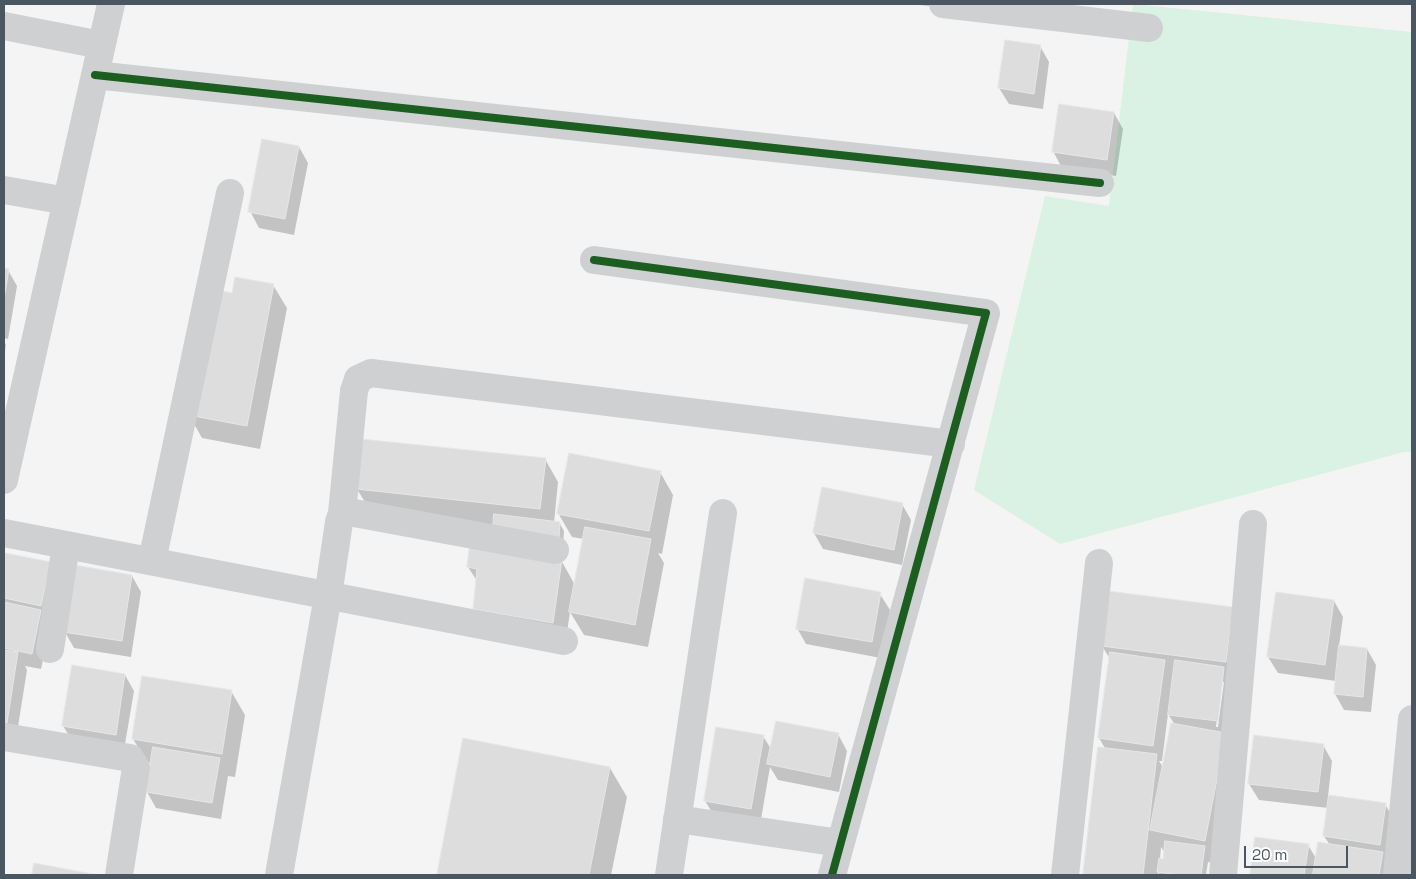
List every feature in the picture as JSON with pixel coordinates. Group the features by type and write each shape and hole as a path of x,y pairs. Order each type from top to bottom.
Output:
{"street":[{"path":"4,480 110,4"},
{"path":"943,4 1149,28"},
{"path":"4,26 102,45"},
{"path":"95,75 1100,183"},
{"path":"4,190 67,201"},
{"path":"152,561 230,193"},
{"path":"594,260 986,313 832,875"},
{"path":"279,875 342,513 354,391 358,379 371,373 951,444"},
{"path":"342,513 354,513 555,550"},
{"path":"669,875 723,513"},
{"path":"1223,875 1253,524"},
{"path":"4,533 564,641"},
{"path":"50,649 66,545"},
{"path":"1065,875 1099,563"},
{"path":"1397,875 1412,719"},
{"path":"4,737 130,758 136,768 119,875"},
{"path":"677,818 840,843"}],"green space":[{"path":"1133,4 1412,32 1412,452 1404,452 1060,544 974,490 1045,196 1109,206"}],"building":[{"path":"1005,40 1041,45 1034,94 998,88"},
{"path":"1059,104 1114,112 1107,160 1052,152"},
{"path":"262,139 299,146 285,219 248,212"},
{"path":"4,268 9,269 4,299"},
{"path":"235,277 274,284 247,426 188,415 222,291 232,293"},
{"path":"361,439 546,458 540,509 356,489"},
{"path":"569,453 661,471 649,531 557,514"},
{"path":"822,487 903,503 894,550 813,533"},
{"path":"494,514 560,522 559,538 493,529"},
{"path":"585,527 651,539 635,625 569,612"},
{"path":"470,545 562,559 553,623 473,609 477,569 467,567"},
{"path":"5,553 51,562 41,606 4,598"},
{"path":"75,565 132,575 122,641 63,632"},
{"path":"805,578 881,592 872,642 796,629"},
{"path":"1108,591 1233,607 1226,662 1101,646"},
{"path":"1276,592 1334,600 1325,665 1267,657"},
{"path":"4,602 41,610 32,654 4,648"},
{"path":"1339,645 1367,648 1363,697 1334,694"},
{"path":"4,650 18,652 7,723 4,723"},
{"path":"1110,652 1165,660 1153,746 1098,738"},
{"path":"1175,660 1224,667 1218,721 1168,715"},
{"path":"72,665 125,674 116,735 62,726"},
{"path":"142,676 232,690 222,754 132,739"},
{"path":"776,721 839,733 830,777 767,764"},
{"path":"1171,723 1226,733 1205,841 1150,830"},
{"path":"716,727 764,735 751,809 704,801"},
{"path":"1254,735 1324,744 1318,792 1248,784"},
{"path":"463,738 610,767 589,875 437,875"},
{"path":"153,747 220,758 212,803 146,792"},
{"path":"1098,747 1157,754 1143,875 1083,875"},
{"path":"1329,795 1386,803 1380,845 1323,836"},
{"path":"1255,837 1309,844 1304,875 1250,875"},
{"path":"1165,841 1205,846 1201,875 1157,872 1159,858 1163,859"},
{"path":"1318,842 1383,852 1379,875 1313,875"},
{"path":"34,863 98,875 32,875"}],"cycle path":[{"path":"95,75 1100,183"},
{"path":"594,260 986,313 832,875"}]}
